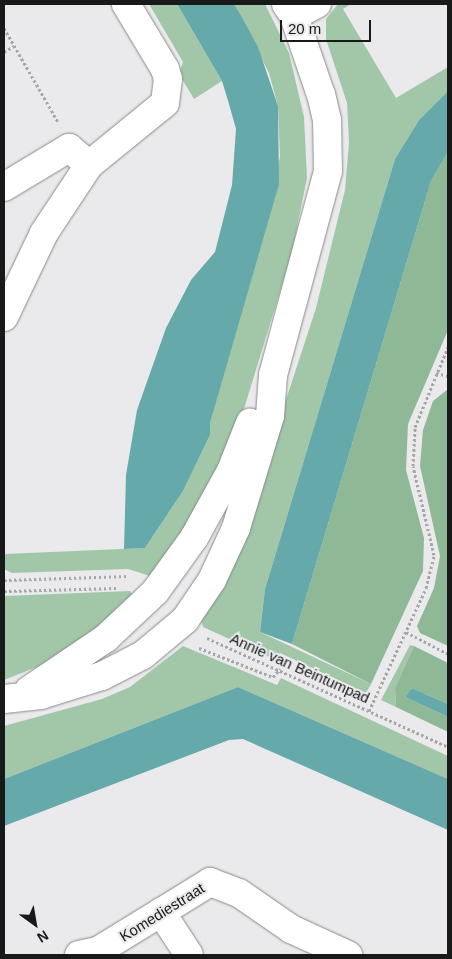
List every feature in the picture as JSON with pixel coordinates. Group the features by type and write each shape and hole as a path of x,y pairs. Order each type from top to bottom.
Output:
{"street":[{"path":"4,317 44,233 89,166 165,103 168,92 165,69 126,4"},
{"path":"13,697 41,695 102,676 143,654 185,620 212,580 236,528 270,416 274,375 328,171 326,120 299,8"},
{"path":"4,187 69,148 89,166"},
{"path":"13,697 106,638 155,592 194,538 231,471 257,402 274,375"},
{"name":"Komediestraat","path":"80,955 98,951 210,882 239,893 291,929 348,955"},
{"path":"161,912 189,955"}],"path":[{"path":"4,28 63,131 69,148"},
{"path":"4,52 14,46"},
{"path":"369,711 426,588 434,554 413,466 415,426 448,347"},
{"path":"436,373 448,376"},
{"path":"4,580 126,576 140,580 155,592"},
{"name":"Annie van Beintumpad","path":"185,620 210,640 448,748"},
{"path":"406,632 448,654"}],"green space":[{"path":"149,4 177,4 222,81 194,99 179,74 183,62"},
{"path":"234,4 265,4 289,53 304,117 307,178 292,252 240,422 221,472 153,577 128,569 12,573 4,569 4,554 145,548 183,491 210,435 210,423 280,157 278,106 269,73"},
{"path":"338,4 351,4 343,9 396,98 448,67 448,91 419,120 395,159 265,589 260,632 371,684 366,693 280,653 276,660 203,627 200,616 262,473 316,308 345,190 349,142 347,103 326,39 326,19"},
{"path":"448,152 448,330 408,424 406,470 424,538 423,571 371,684 292,644 431,181"},
{"path":"448,389 448,646 420,633 417,626 434,588 440,556 420,466 423,430 433,401"},
{"path":"130,591 135,597 102,627 47,663 4,680 4,596"},
{"path":"410,645 414,646 395,688 396,707 381,700"},
{"path":"183,646 277,685 281,678 448,756 448,779 238,687 4,779 4,726 102,699 130,687"},
{"path":"414,646 448,663 448,704 412,688 405,697 448,717 448,732 396,707 395,688"}],"water":[{"path":"177,4 234,4 240,14 258,47 278,106 279,184 210,423 210,435 183,491 145,548 124,549 126,475 137,410 166,328 191,280 215,252 232,185 236,129 229,104 222,81"},
{"path":"448,91 448,152 431,181 292,644 260,632 265,589 395,159 419,120"},
{"path":"238,687 448,779 448,830 243,739 229,740 4,826 4,779"},
{"path":"412,688 448,704 448,717 405,697"}]}
